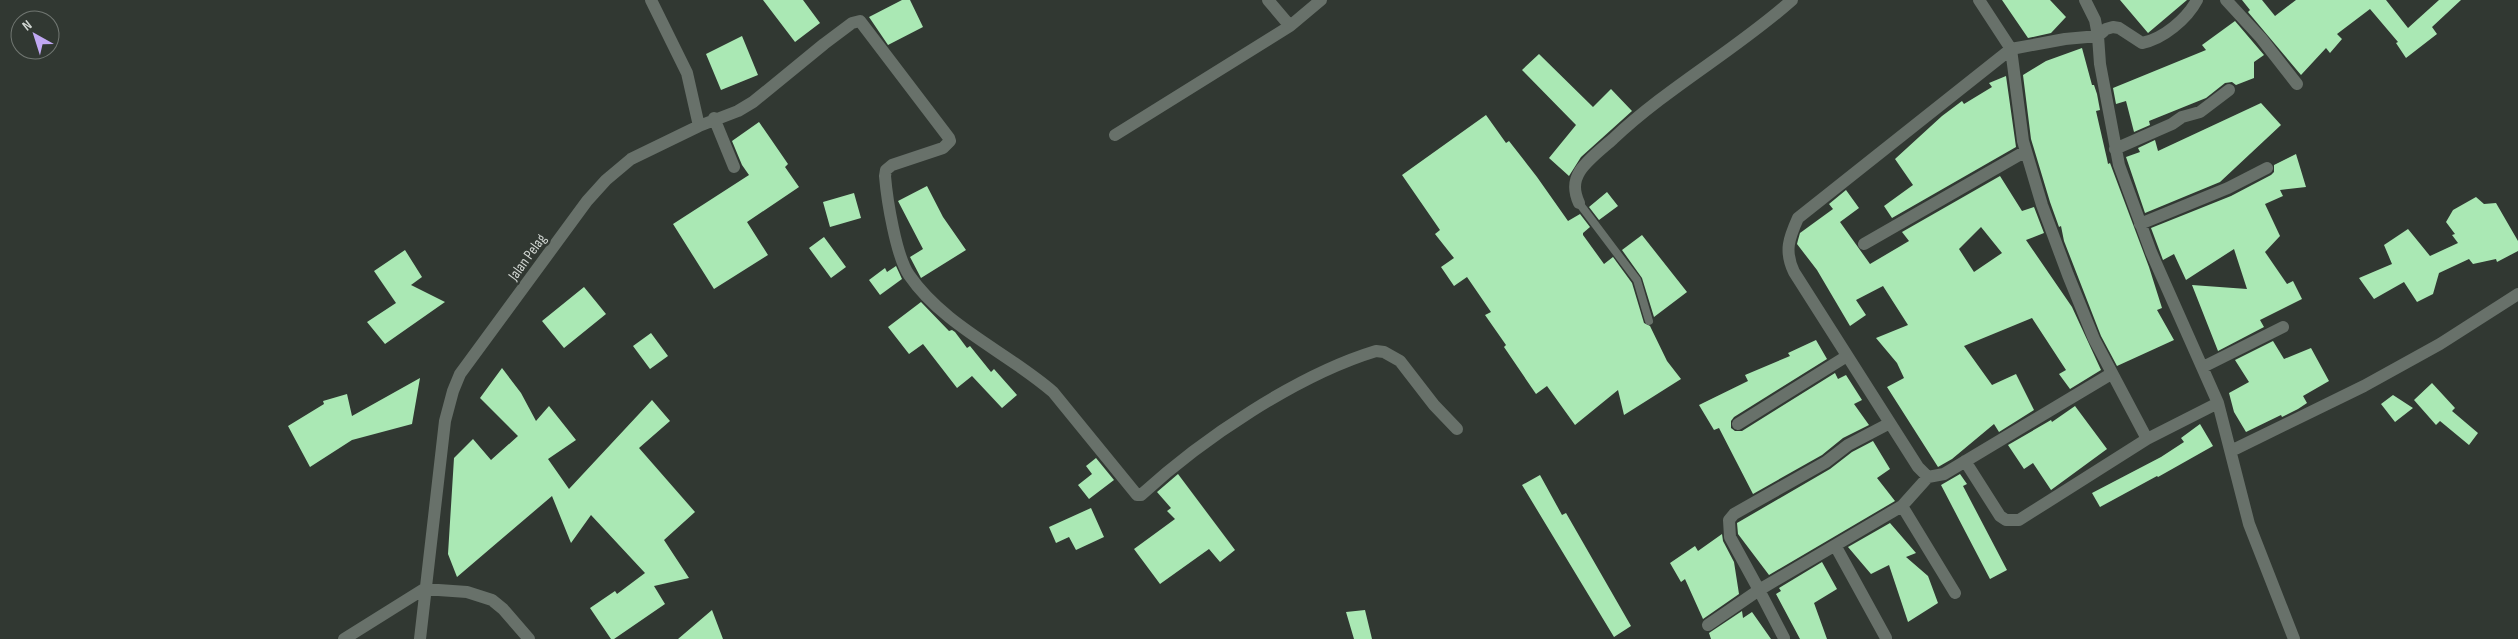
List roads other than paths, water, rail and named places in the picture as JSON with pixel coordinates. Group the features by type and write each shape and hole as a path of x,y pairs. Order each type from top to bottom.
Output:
{"street":[{"path":"651,0 687,73 699,126"},
{"path":"1268,0 1290,26"},
{"path":"1115,136 1290,26 1321,0"},
{"path":"1579,203 1575,193 1575,182 1581,170 1603,148 1630,123 1792,0"},
{"path":"1979,0 2011,49 2026,151 2042,205 2068,275 2094,339 2147,439"},
{"path":"2085,0 2095,20 2114,149 2150,252 2218,403 2250,524 2294,639"},
{"path":"1928,477 1918,468 1789,261 1787,250 1798,218 2011,49 2065,39 2098,36 2106,29 2113,27 2119,28 2142,43 2151,41 2182,19 2197,0"},
{"path":"2226,0 2261,38 2297,84"},
{"name":"Jalan Pelag","path":"420,639 424,589 446,421 460,374 587,201 606,180 631,159 714,118 738,111 753,102 857,21 862,24 949,138 947,145 886,170 885,176 899,254 909,275 956,322 1036,377 1053,392 1137,496 1141,495 1199,448 1240,419 1318,374 1376,351 1384,352 1400,361 1434,405 1457,428"},
{"path":"2114,149 2172,124 2182,117 2200,112 2229,90"},
{"path":"714,118 734,168"},
{"path":"1864,244 2026,151"},
{"path":"2140,224 2228,188 2267,168"},
{"path":"2231,451 2364,386 2440,344 2518,294"},
{"path":"2203,367 2283,327"},
{"path":"1738,424 1847,356"},
{"path":"1708,625 1759,590 1836,547 1902,506 1928,477 1944,474 2111,374"},
{"path":"1965,461 2000,516 2006,520 2019,520 2147,439 2218,403"},
{"path":"1784,638 1730,537 1729,520 1734,514 1762,496 1826,462 1848,445 1890,424"},
{"path":"1902,506 1955,593"},
{"path":"1836,547 1886,638"},
{"path":"344,639 424,589 467,592 492,600 503,609 530,639"}],"lane":[{"path":"1579,203 1637,280 1649,321"}]}
